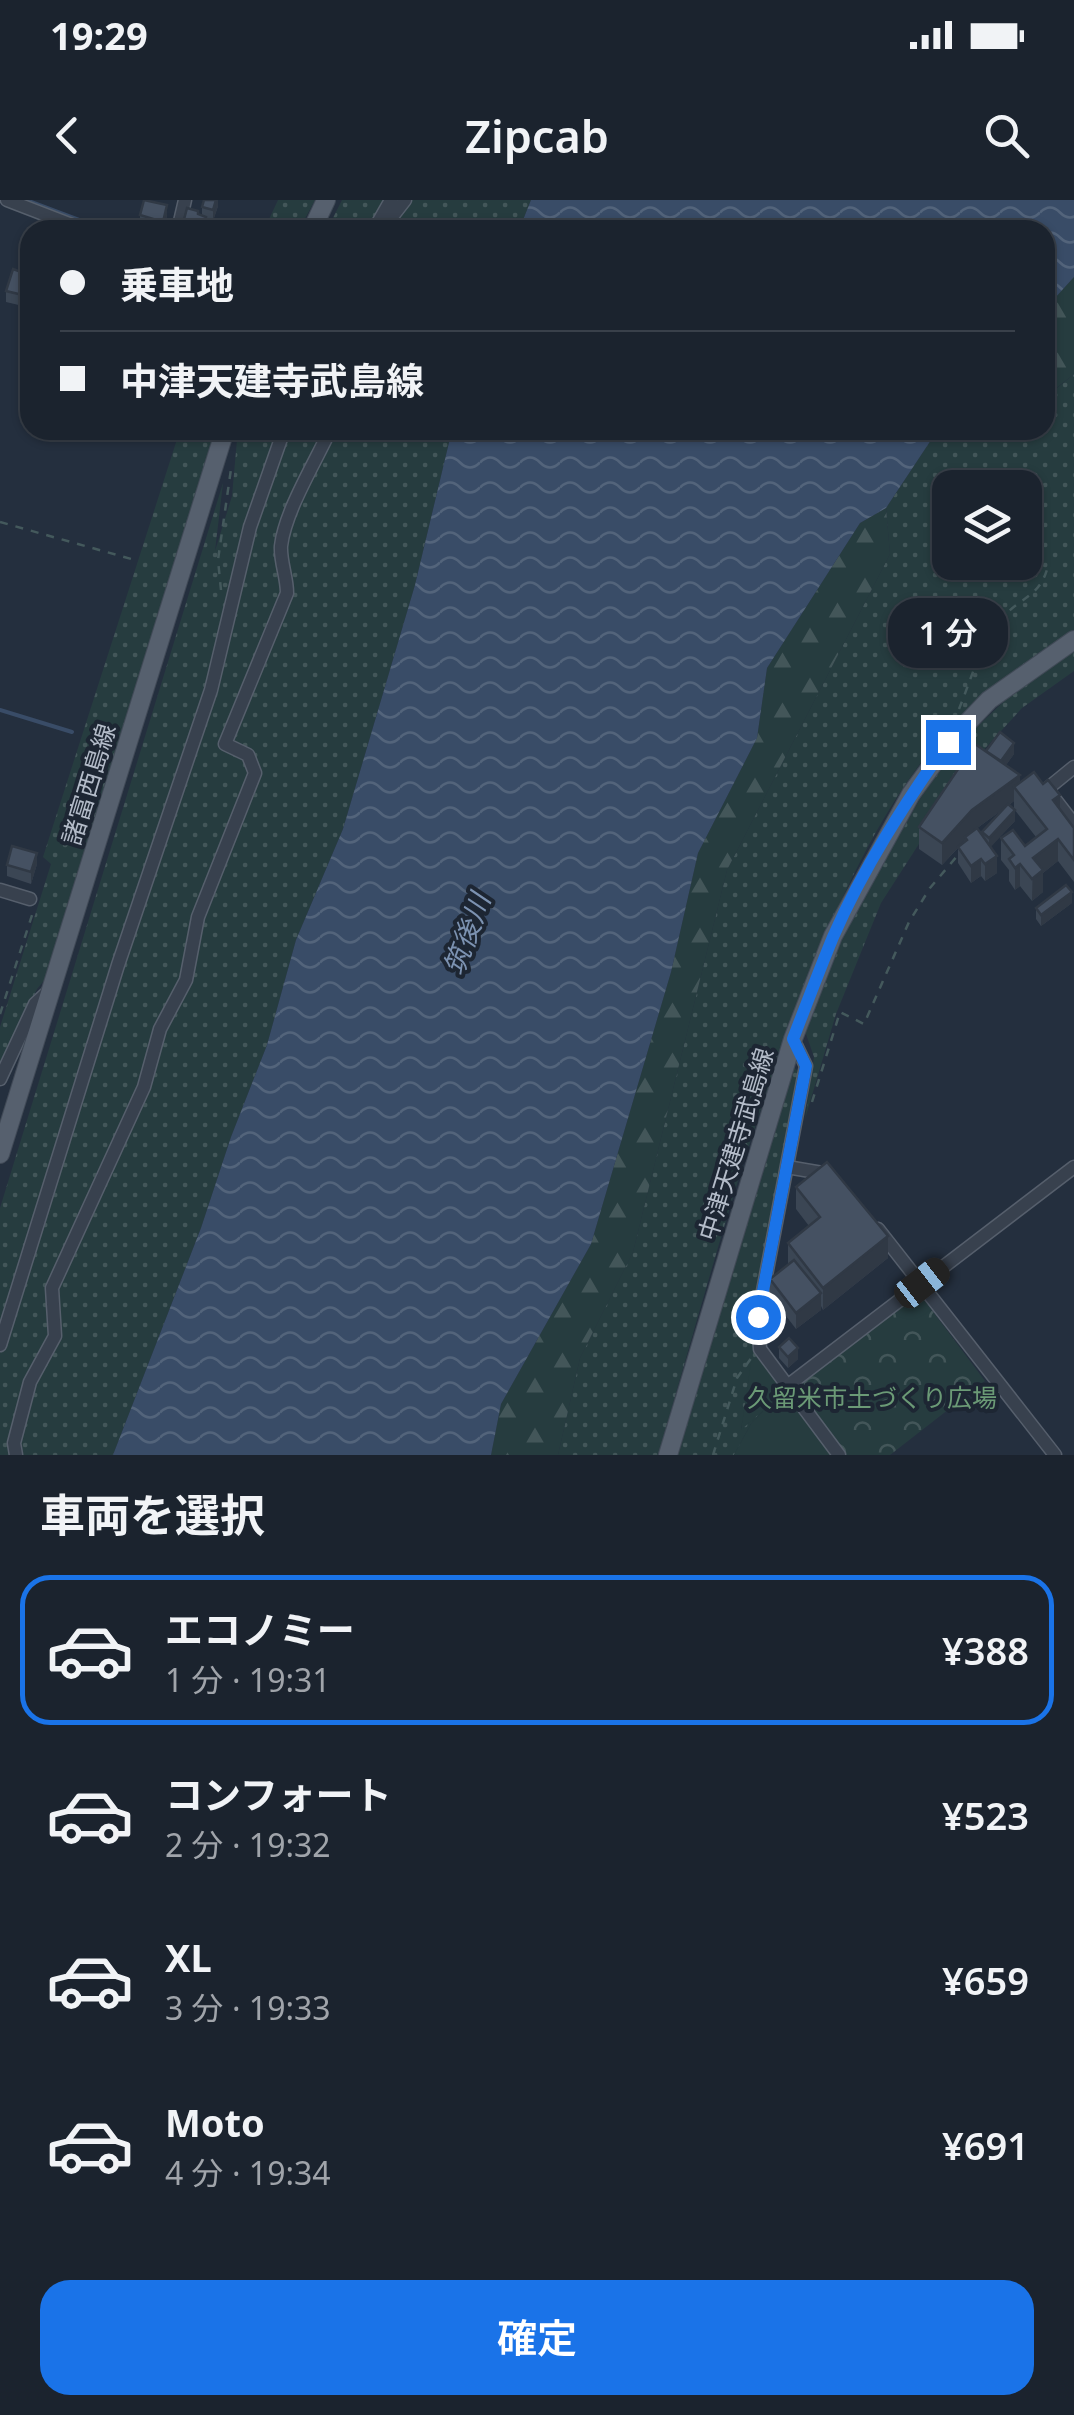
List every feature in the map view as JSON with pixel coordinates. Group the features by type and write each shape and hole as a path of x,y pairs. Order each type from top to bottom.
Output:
{"main road":[{"name":"諸富西島線","path":"0,1154 221,440"},
{"name":"中津天建寺武島線","path":"668,1455 793,1039 840,922 912,794 948,742 989,700 1074,640"}],"street":[{"path":"7,200 59,220"},
{"path":"0,1345 118,964 211,690 250,527 280,440"},
{"path":"16,1455 14,1444 30,1382 55,1336 52,1288 144,1086 160,1029 186,980 198,917 256,773 248,755 225,744 288,593 288,576 280,552 284,531 325,440"},
{"path":"1074,767 1047,788 1074,824"},
{"path":"0,890 30,899"},
{"path":"0,1079 35,1004 51,989"},
{"path":"793,1039 806,1066 758,1317 760,1349 839,1455"},
{"path":"787,1167 833,1175 844,1188"},
{"path":"786,1387 1074,1167"},
{"path":"866,1216 1055,1455"}],"path":[{"path":"214,458 232,469 218,560 222,600 228,615"},
{"path":"0,522 135,560"},
{"path":"960,707 988,641 1003,617 1034,594 1044,581 1048,566"},
{"path":"812,1104 840,1012 864,1024 909,922 930,888 960,852"},
{"path":"0,1014 35,905 30,899"},
{"path":"713,1455 737,1378 760,1349"}],"green space":[{"path":"278,200 315,200 304,220 269,220"},
{"path":"342,200 531,200 523,220 332,220"},
{"path":"1074,277 1074,374 1055,389 1055,298"},
{"path":"1074,374 1074,630 1005,678 944,734 920,763 861,860 814,964 779,1055 724,1226 658,1455 558,1455 580,1358 633,1252 727,870 890,554 886,508 931,440 1055,440 1055,390"},
{"path":"177,440 212,440 47,977 37,989 0,1067 0,1027 51,864 43,857"},
{"path":"237,440 450,440 415,585 343,829 296,940 267,1045 113,1455 0,1455 0,1208 223,483 215,551 232,496"},
{"path":"886,508 890,554 727,870 633,1252 580,1358 558,1455 491,1455 501,1404 591,1244 671,972 698,853 757,738 767,668 860,523"},
{"path":"1074,650 1074,671 1022,708 969,766 881,903 836,1014 805,1119 814,1057 805,1031 846,928 920,799 959,744 1019,687"},
{"path":"793,1067 802,1074 757,1355 741,1429 780,1392 751,1424 734,1455 677,1455"},
{"name":"久留米市土づくり広場","path":"919,1293 985,1381 890,1455 734,1455 751,1424 780,1392"},
{"path":"757,1355 833,1455 734,1455 751,1424 768,1406 741,1430 751,1363"}],"water":[{"path":"531,200 1074,200 1074,277 1055,298 1055,220 523,220"},
{"name":"筑後川","path":"450,440 931,440 886,508 860,523 767,668 757,738 698,853 671,972 591,1244 501,1404 491,1455 113,1455 267,1045 296,940 343,829 415,585"}],"building":[{"path":"144,200 167,205 163,220 140,215"},
{"path":"204,200 216,200 213,210 202,207"},
{"path":"187,208 206,217 205,220 184,220"},
{"path":"13,269 20,272 20,294 6,291"},
{"path":"1000,732 1014,743 1001,761 986,751"},
{"path":"975,744 1020,775 972,810 942,843 919,827"},
{"path":"1034,772 1043,784 1048,780 1060,795 1053,800 1074,828 1074,860 1058,839 1033,858 1043,870 1032,879 1020,864 1015,868 1009,859 1014,855 1001,838 1013,830 1025,846 1047,829 1014,787"},
{"path":"1008,804 1015,810 989,838 982,832"},
{"path":"977,828 997,856 985,864 981,859 971,866 958,847"},
{"path":"12,846 37,853 31,872 7,865"},
{"path":"1066,885 1072,892 1041,915 1036,908"},
{"path":"827,1162 888,1236 823,1288 788,1243 820,1217 796,1187"},
{"path":"794,1260 821,1293 796,1313 770,1279"},
{"path":"789,1338 798,1348 788,1357 779,1347"}],"waterway":[{"path":"26,200 80,220"},
{"path":"0,710 72,732"}],"route":[{"path":"758,1317 806,1066 793,1039 861,880 948,742"}]}
